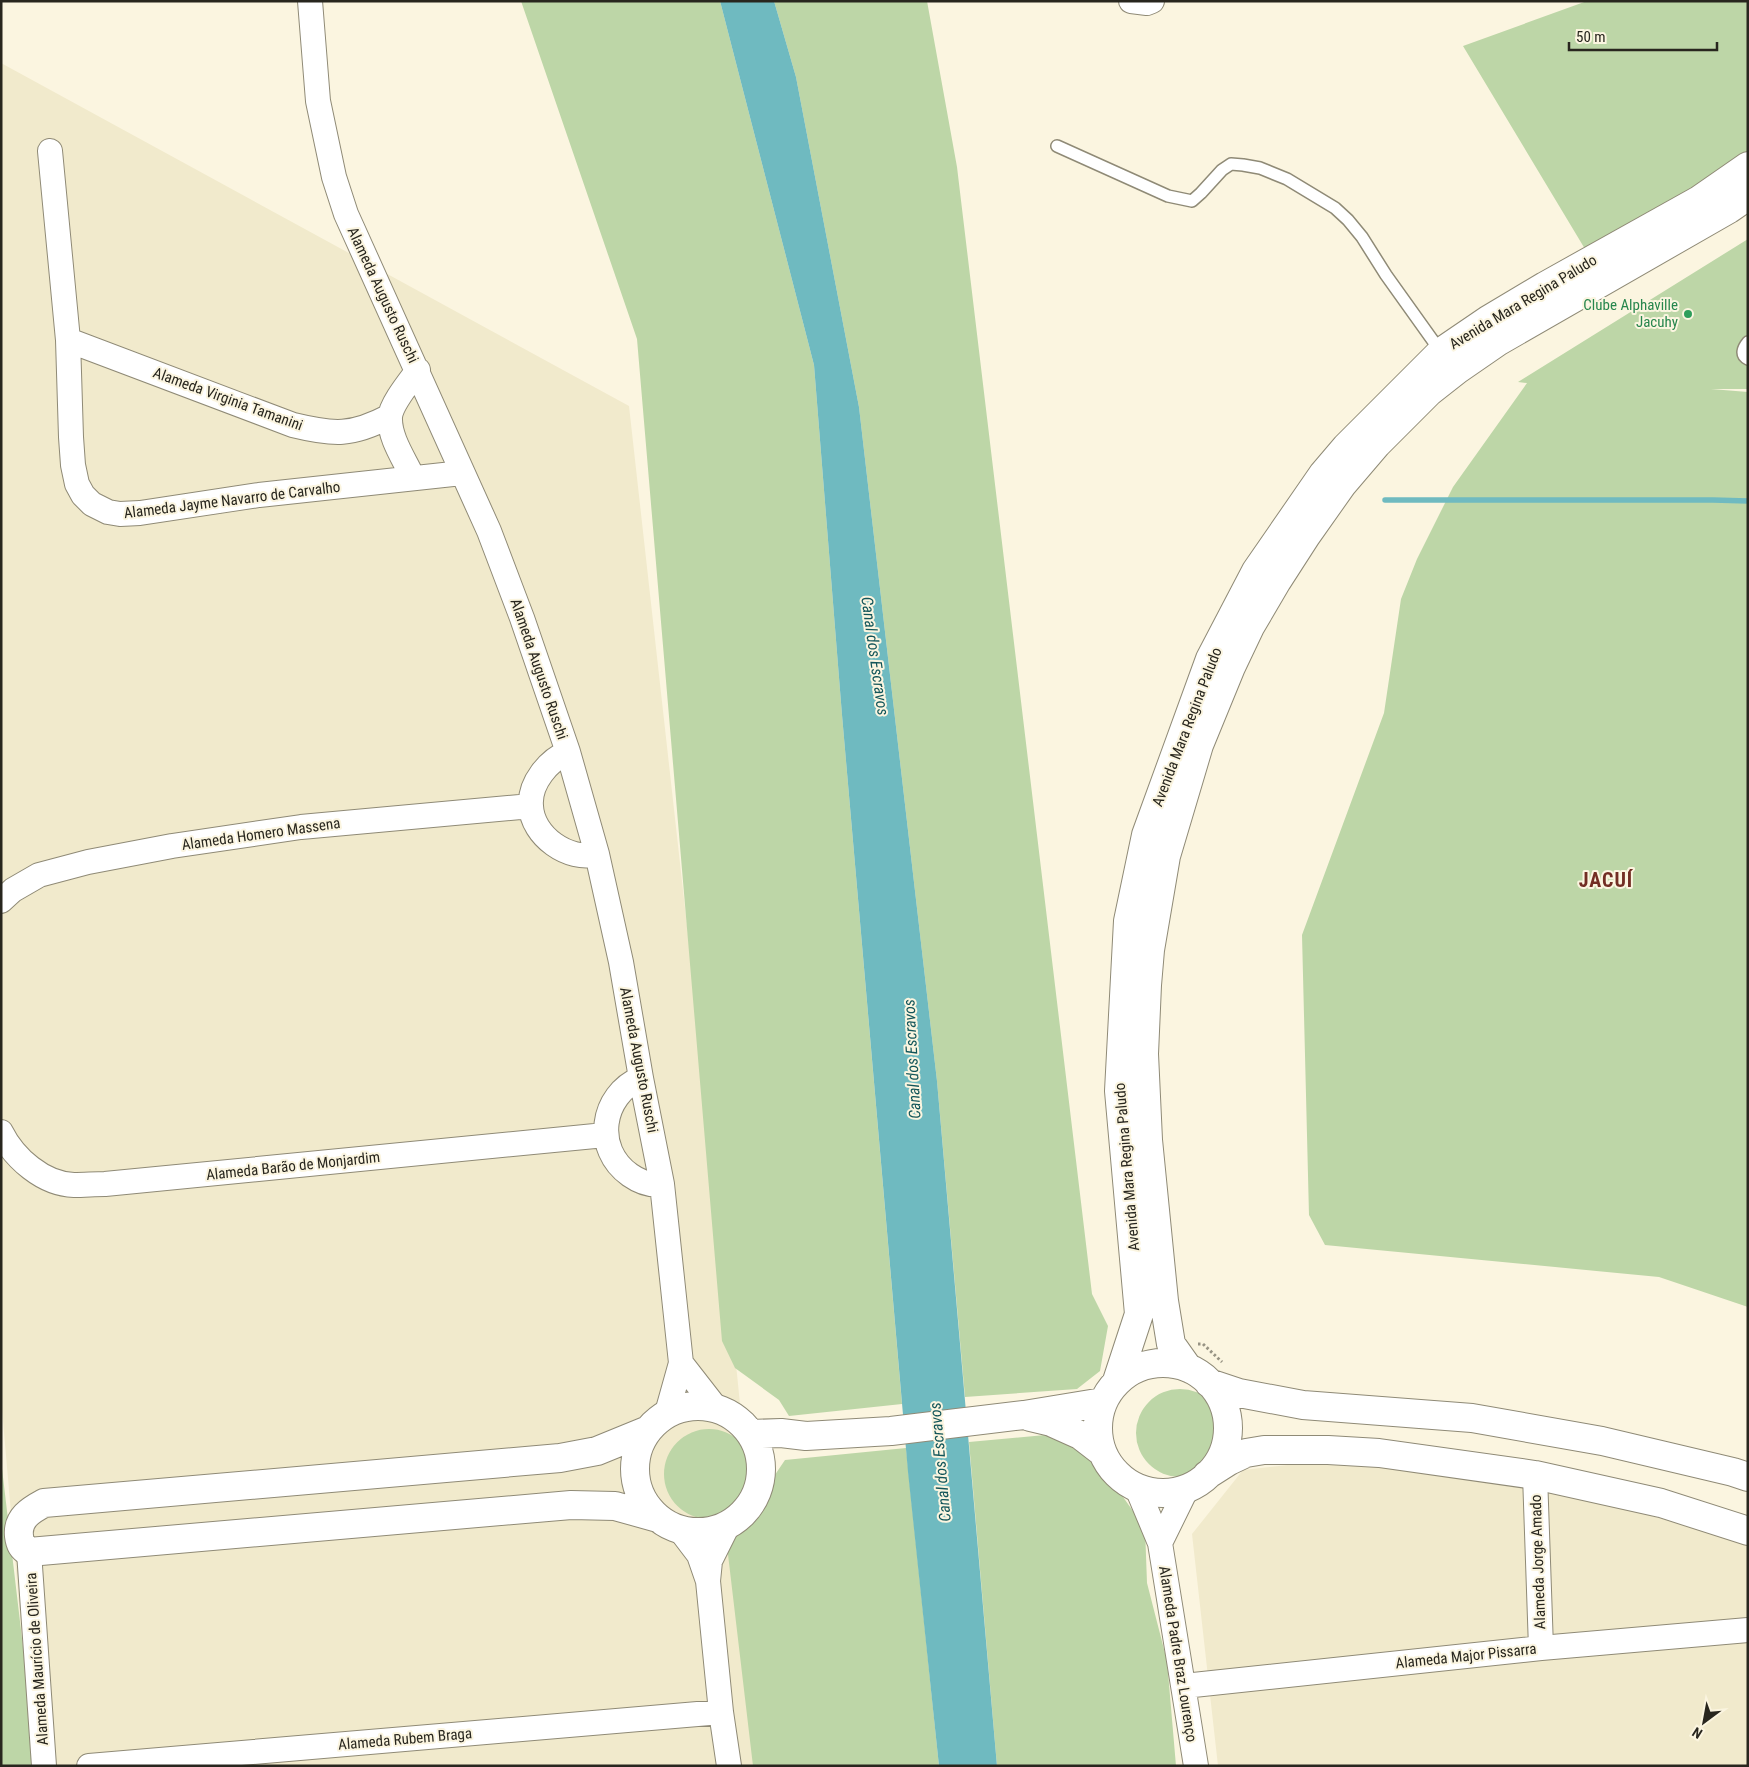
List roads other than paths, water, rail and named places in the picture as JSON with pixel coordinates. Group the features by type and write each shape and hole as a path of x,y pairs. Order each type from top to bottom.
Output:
{"street":[{"name":"Alameda Augusto Ruschi","path":"310,1 318,101 334,177 346,214 489,531 522,618 568,752 597,854 621,962 662,1184 681,1363 667,1413"},
{"name":"Alameda Jayme Navarro de Carvalho","path":"50,151 68,340 70,436 73,465 77,484 83,495 92,504 108,512 120,514 140,513 259,495 462,473"},
{"name":"Avenida Mara Regina Paludo","path":"1110,1392 1140,1314 1119,1091 1128,921 1146,835 1210,659 1256,572 1323,474 1346,448 1441,352 1488,320 1545,286 1699,200 1748,166"},
{"name":"Avenida Mara Regina Paludo","path":"1208,1373 1171,1344 1164,1301 1148,1140 1144,1054 1150,950 1166,856 1199,745 1231,667 1250,627 1296,551 1342,485 1377,444 1429,392 1499,341 1748,196"},
{"name":"Alameda Virginia Tamanini","path":"68,340 293,425 322,432 341,432 359,429 373,425 390,416"},
{"path":"413,478 393,436 390,416 418,370"},
{"path":"568,752 560,755 542,773 533,791 531,806 539,828 554,845 568,853 584,856 597,854"},
{"name":"Alameda Homero Massena","path":"1,901 12,890 39,875 88,862 172,846 301,827 531,806"},
{"path":"641,1078 631,1082 613,1102 607,1120 605,1135 611,1156 620,1169 636,1180 650,1185 662,1184"},
{"name":"Alameda Barão de Monjardim","path":"1,1132 7,1144 28,1166 48,1179 72,1185 105,1184 605,1135"},
{"path":"681,1363 716,1408"},
{"path":"1748,1477 1602,1441 1481,1419 1303,1405 1248,1395 1208,1373 1173,1364 1158,1363 1143,1366 1129,1372 1110,1392 1098,1419 1098,1436 1102,1452 1110,1467 1122,1479 1137,1488 1153,1492 1170,1492 1197,1482 1229,1461 1246,1453 1291,1450 1379,1453 1536,1475 1661,1503 1748,1530"},
{"path":"1160,1543 1197,1482 1217,1464 1224,1451 1228,1422 1224,1408 1208,1373"},
{"path":"755,1445 806,1436 890,1431 1024,1415 1110,1392"},
{"path":"691,1406 716,1408 735,1418 755,1445 761,1476 756,1496 744,1512 728,1525 712,1531 696,1532 615,1506 571,1505 29,1552 23,1549 20,1543 18,1528 22,1518 29,1511 44,1502 560,1458 597,1451 646,1431 667,1413 691,1406"},
{"path":"1024,1415 1064,1427 1080,1435 1102,1452"},
{"path":"646,1431 637,1448 634,1467 636,1486 644,1504 669,1524 699,1555 708,1581"},
{"name":"Alameda Jorge Amado","path":"1536,1475 1541,1648"},
{"name":"Alameda Padre Braz Lourenço","path":"1137,1488 1160,1543 1196,1766"},
{"path":"728,1525 710,1561 708,1581 721,1712 729,1766"},
{"name":"Alameda Maurício de Oliveira","path":"29,1552 44,1766"},
{"name":"Alameda Major Pissarra","path":"1184,1686 1541,1648 1748,1630"},
{"name":"Alameda Rubem Braga","path":"89,1766 721,1712"}],"lane":[{"path":"1057,146 1168,196 1182,200 1192,201 1202,193 1222,170 1231,164 1260,168 1287,180 1335,208 1348,220 1441,352"},
{"path":"1748,342 1742,352 1748,359"}],"water":[{"name":"Canal dos Escravos","path":"720,1 774,1 796,77 859,407 937,1081 997,1766 939,1766 908,1472 842,715 814,365"}],"waterway":[{"path":"1385,500 1748,501"}],"place":[{"name":"Clube Alphaville Jacuhy","path":"1688,314"}],"district":[{"name":"JACUÍ","path":"1606,880"}]}
